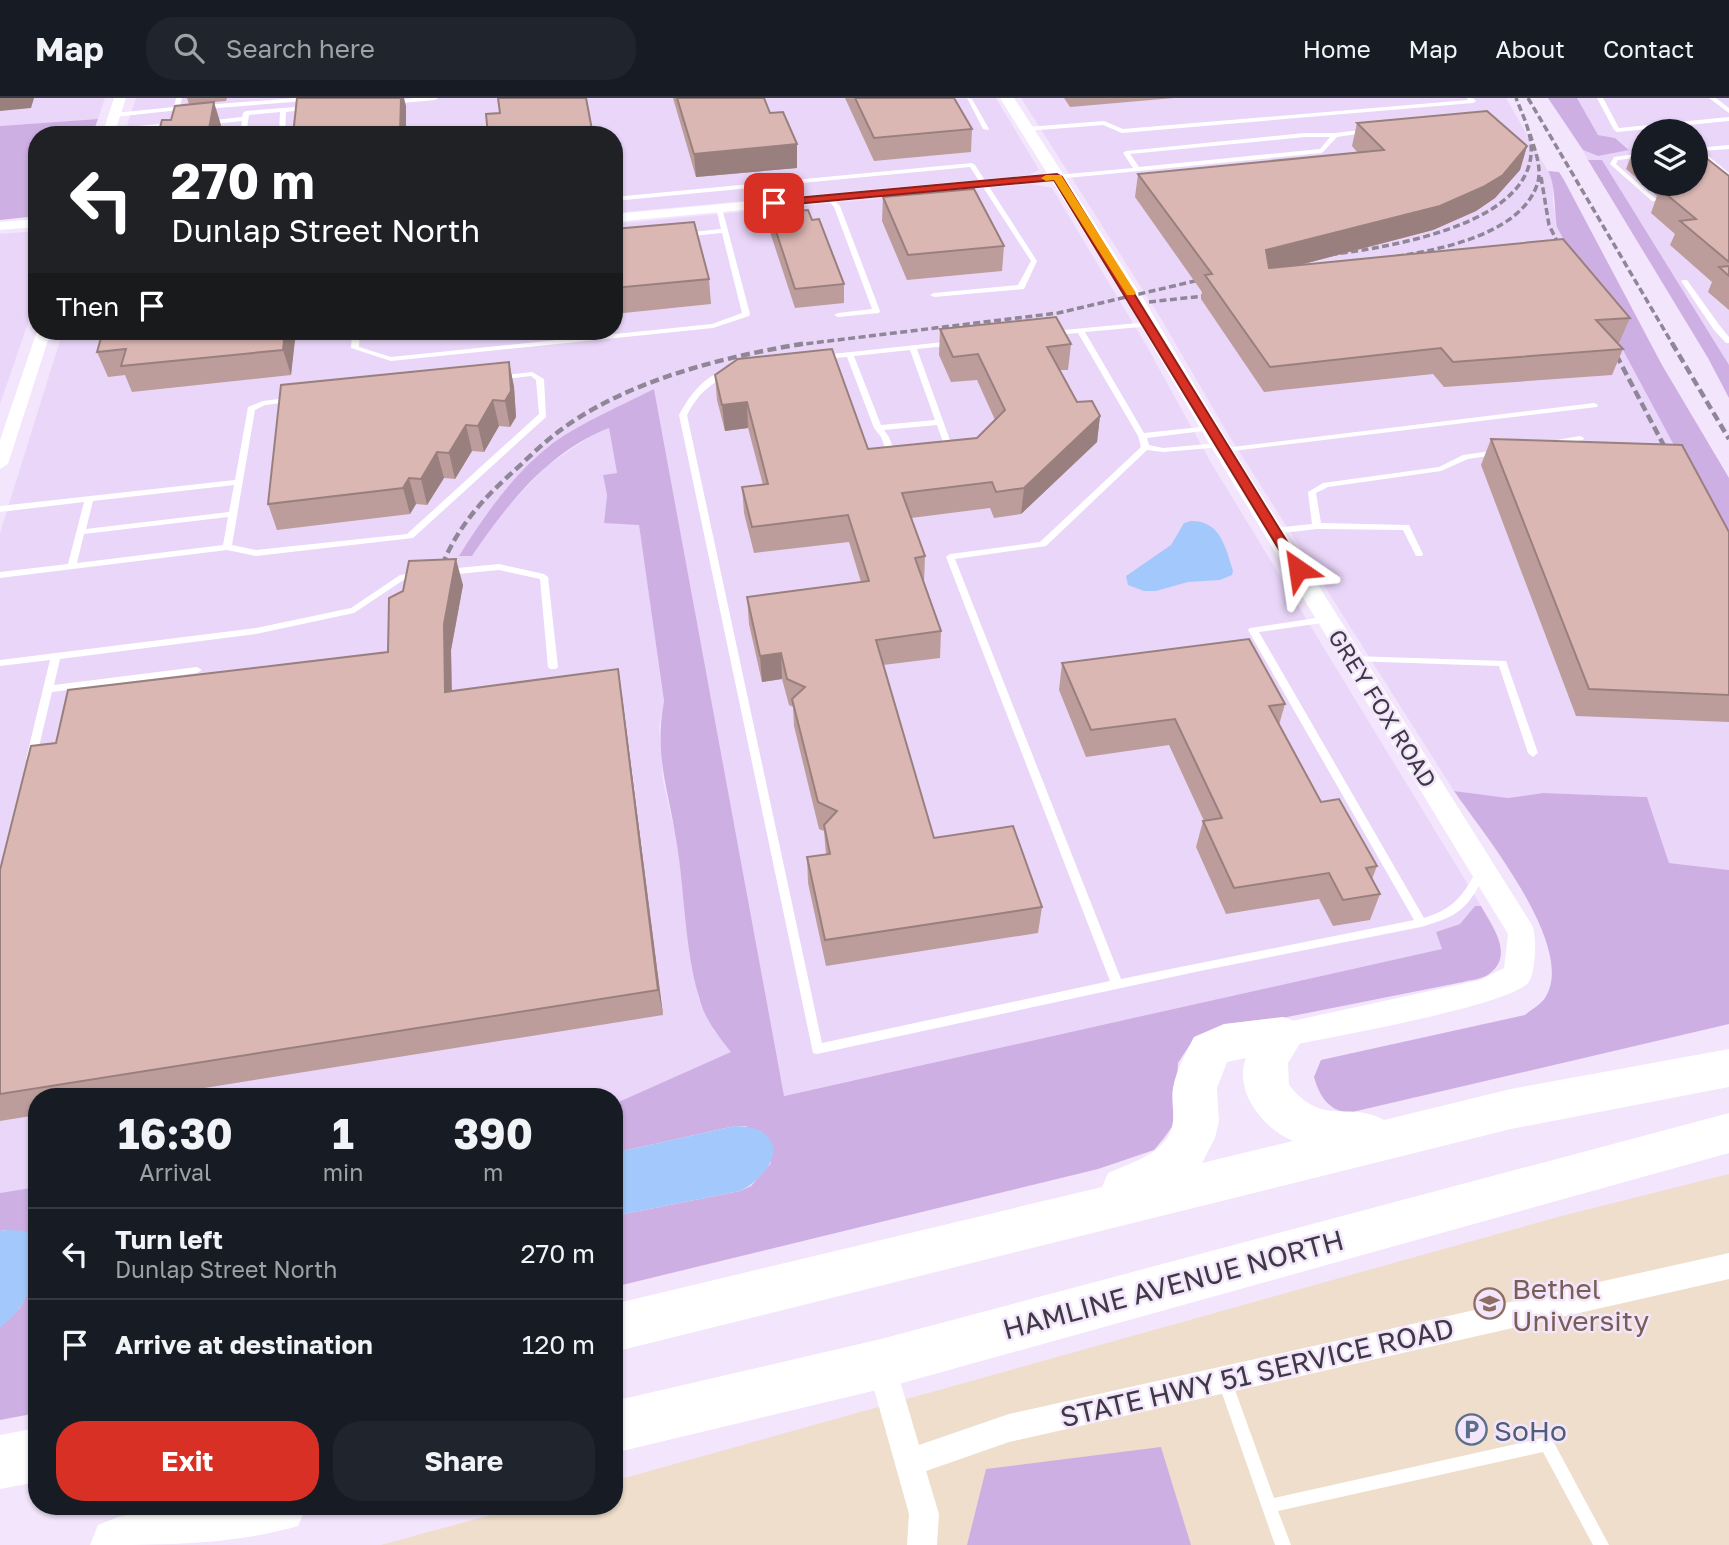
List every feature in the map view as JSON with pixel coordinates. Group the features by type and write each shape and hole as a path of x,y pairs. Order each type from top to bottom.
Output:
{"highway":[{"path":"1283,1035 1270,1053 1265,1068 1266,1086 1274,1102 1283,1110 1321,1131 1404,1135"},
{"path":"1039,1226 1164,1171 1181,1156 1192,1138 1196,1121 1195,1088 1209,1050 1224,1042 1283,1035"},
{"path":"623,1326 1511,1109 1729,1068"},
{"name":"HAMLINE AVENUE NORTH","path":"623,1425 881,1364 1729,1133"},
{"path":"0,1462 28,1457"},
{"path":"118,1545 244,1515"}],"street":[{"path":"111,126 120,98"},
{"name":"GREY FOX ROAD","path":"1007,98 1149,324 1218,441 1522,933 1517,975 1485,991 1283,1035"},
{"path":"623,217 1057,177"},
{"path":"0,226 28,224"},
{"path":"0,464 6,430 41,340"},
{"name":"STATE HWY 51 SERVICE ROAD","path":"911,1462 1009,1428 1729,1266"},
{"path":"881,1364 924,1514 922,1545"}],"lane":[{"path":"177,109 179,98"},
{"path":"115,115 318,98"},
{"path":"380,103 435,98"},
{"path":"979,98 969,98 986,129"},
{"path":"1027,129 1104,123 1122,131 1473,102 1470,98"},
{"path":"1600,98 1617,130 1729,119"},
{"path":"1712,98 1729,111"},
{"path":"244,126 246,113 311,108"},
{"path":"1393,108 1400,119"},
{"path":"282,126 283,110"},
{"path":"197,123 245,120"},
{"path":"168,126 185,124"},
{"path":"1137,169 1126,153 1372,131"},
{"path":"1057,177 1322,151 1335,135"},
{"path":"1729,147 1696,150 1729,176"},
{"path":"1631,156 1616,158 1613,164 1631,180"},
{"path":"623,198 972,165 987,184 1034,261 1021,287 934,295"},
{"path":"1649,196 1654,200"},
{"path":"829,198 837,206 876,311 838,315"},
{"path":"623,335 713,326 746,314 719,208"},
{"path":"670,236 725,231"},
{"path":"1685,281 1729,341"},
{"path":"1042,334 1149,324"},
{"path":"1080,330 1142,436 1145,447"},
{"path":"355,340 355,348 390,359 576,340"},
{"path":"812,358 965,342"},
{"path":"913,347 953,460"},
{"path":"850,355 878,429 885,437 895,462"},
{"path":"743,366 714,377 699,389 692,396 683,415 817,1049 1117,984 1421,923 1450,915 1466,901 1483,869"},
{"path":"0,575 227,547 256,553 410,536 543,415 540,379 532,374 492,379"},
{"path":"227,547 251,409 263,403 303,398"},
{"path":"1145,447 1163,450 1218,441 1594,405"},
{"path":"878,429 939,422"},
{"path":"1142,436 1218,441"},
{"path":"1529,446 1580,438"},
{"path":"1117,984 950,556 1044,544 1145,447"},
{"path":"1317,526 1311,497 1312,492 1319,488 1441,469 1466,457 1504,451"},
{"path":"0,509 237,482"},
{"path":"72,566 89,499"},
{"path":"80,532 232,514"},
{"path":"1274,531 1317,526 1406,527 1419,554"},
{"path":"439,572 499,567 544,578 553,667"},
{"path":"0,663 256,631 354,610 403,577 427,574"},
{"path":"1329,619 1253,630 1421,923"},
{"path":"29,767 56,656"},
{"path":"1353,659 1503,663 1533,754"},
{"path":"48,689 197,670"},
{"path":"1224,1379 1283,1545"},
{"path":"1269,1506 1547,1444 1601,1545"}],"shaded area":[{"path":"0,98 105,98 98,119 0,126"},
{"path":"136,98 996,98 1039,170 1029,175 623,212 623,126 127,126"},
{"path":"1021,98 1506,98 1553,180 1557,227 1729,548 1729,870 1669,863 1647,797 1543,793 1508,798 1454,791 1225,429 1160,317"},
{"path":"1548,98 1577,98 1598,135 1615,138 1629,150 1598,156 1583,150"},
{"path":"1577,98 1729,98 1729,365 1602,160 1588,160 1583,150 1598,156 1629,149 1615,138 1598,135"},
{"path":"98,119 95,126 28,126 28,217 0,220 0,126"},
{"path":"1588,160 1602,160 1729,365 1729,398 1708,358"},
{"path":"1548,171 1559,172 1564,180 1662,365 1729,478 1729,548 1557,227 1554,190"},
{"path":"1032,184 1052,188 1145,343 1210,461 1481,906 1475,906 1460,924 1436,932 1443,949 783,1096 654,389 506,489 460,555 473,555 500,514 547,466 592,435 609,427 617,473 603,476 607,495 604,522 639,524 664,702 659,727 663,781 676,837 694,973 699,1000 714,1031 732,1052 623,1100 623,1088 28,1088 28,1188 0,1193 0,533 60,340 623,340 623,223"},
{"path":"28,232 28,323 0,404 0,234"},
{"path":"654,389 784,1096 1442,949 1436,932 1460,924 1475,906 1481,906 1499,940 1501,949 1497,966 1486,976 1476,979 1212,1032 1189,1046 1178,1063 1174,1124 1154,1150 1098,1169 623,1285 623,1214 740,1191 751,1186 771,1163 746,1126 735,1126 623,1151 623,1100 731,1052 704,1012 690,958 679,859 661,755 664,701 639,525 604,523 607,495 603,475 617,473 609,428 567,450 549,465 515,499 472,556 459,556 501,495 526,467 553,443"},
{"path":"1454,791 1508,798 1543,793 1647,797 1669,863 1729,870 1729,1024 1348,1113 1330,1105 1322,1096 1314,1077 1321,1060 1525,1015 1545,998 1552,976 1549,950 1538,922 1504,862"},
{"name":"Bethel University","path":"1729,1174 1729,1545 381,1545 491,1515 623,1515 623,1478 1558,1217"},
{"path":"28,1188 28,1237 6,1230 0,1231 0,1193"},
{"path":"28,1291 28,1415 0,1420 0,1327 20,1308"},
{"path":"1161,1447 1191,1545 967,1545 986,1469"}],"water":[{"path":"1191,521 1209,525 1215,530 1228,553 1232,575 1220,580 1188,582 1156,591 1144,591 1128,585 1126,576 1171,545 1184,523"},
{"path":"735,1126 753,1128 765,1134 773,1151 764,1173 740,1191 623,1214 623,1151"},
{"path":"0,1231 28,1233 28,1292 19,1309 0,1327"}],"building":[{"path":"297,98 401,98 400,126 294,126"},
{"path":"498,98 586,98 591,126 487,126 486,114 500,113"},
{"path":"677,98 764,98 770,113 783,112 797,144 694,154"},
{"path":"855,98 954,98 972,129 874,138"},
{"path":"214,102 210,126 160,126 162,120 171,120 175,106"},
{"path":"1487,111 1527,146 1503,175 1440,206 1266,250 1269,268 1563,239 1630,318 1596,320 1623,349 1453,362 1441,348 1270,367 1205,275 1212,274 1138,174 1384,150 1357,123"},
{"path":"1708,159 1729,176 1729,262 1680,221 1696,219 1668,196 1708,196"},
{"path":"974,189 1004,246 908,255 883,197"},
{"path":"808,210 812,220 819,219 844,284 795,289 770,213"},
{"path":"694,222 709,279 623,287 623,228"},
{"path":"1729,266 1729,276 1719,267"},
{"path":"1056,317 1071,344 1047,347 1077,402 1092,401 1100,416 1024,488 996,492 992,482 902,493 925,556 915,558 941,631 876,640 934,838 1013,826 1042,907 825,940 807,857 830,854 824,825 837,811 818,802 792,699 805,687 787,679 781,653 760,656 747,597 869,581 848,515 752,527 742,487 768,484 747,402 722,405 715,375 738,359 832,349 868,449 977,438 1005,410 978,354 953,357 940,329"},
{"path":"100,340 284,340 283,350 121,366 126,349 97,352"},
{"path":"509,362 511,391 505,401 493,400 478,426 466,425 449,453 437,452 421,479 409,478 403,488 268,504 281,385"},
{"path":"1491,439 1682,445 1729,532 1729,695 1589,689"},
{"path":"456,559 444,624 445,692 618,669 658,990 0,1094 0,870 31,746 56,743 68,690 388,652 389,598 403,591 409,561"},
{"path":"1249,639 1285,704 1269,706 1321,802 1339,799 1377,866 1366,868 1380,894 1343,900 1329,873 1234,888 1203,821 1222,818 1175,719 1091,730 1062,663"}],"railway":[{"path":"1320,256 1376,248 1444,231 1476,218 1503,201 1522,180 1531,155 1529,133 1516,98"},
{"path":"1528,98 1673,345"},
{"path":"1386,258 1428,251 1474,238 1514,216 1529,200 1538,182 1538,163 1530,134"},
{"path":"1541,177 1549,225 1565,257"},
{"path":"798,345 1058,313 1212,277"},
{"path":"1149,302 1222,294"},
{"path":"798,345 807,343"},
{"path":"1610,343 1672,461"},
{"path":"1672,343 1729,439"},
{"path":"438,578 459,532 479,506 554,435 581,416 611,400 674,374 741,356 798,345"}],"slow traffic":[{"path":"1046,178 1057,177 1130,293"}],"place":[{"name":"Bethel University","path":"1489,1304"},
{"name":"SoHo","path":"1471,1430"}],"route":[{"path":"774,203 1057,177 1298,569"}]}
